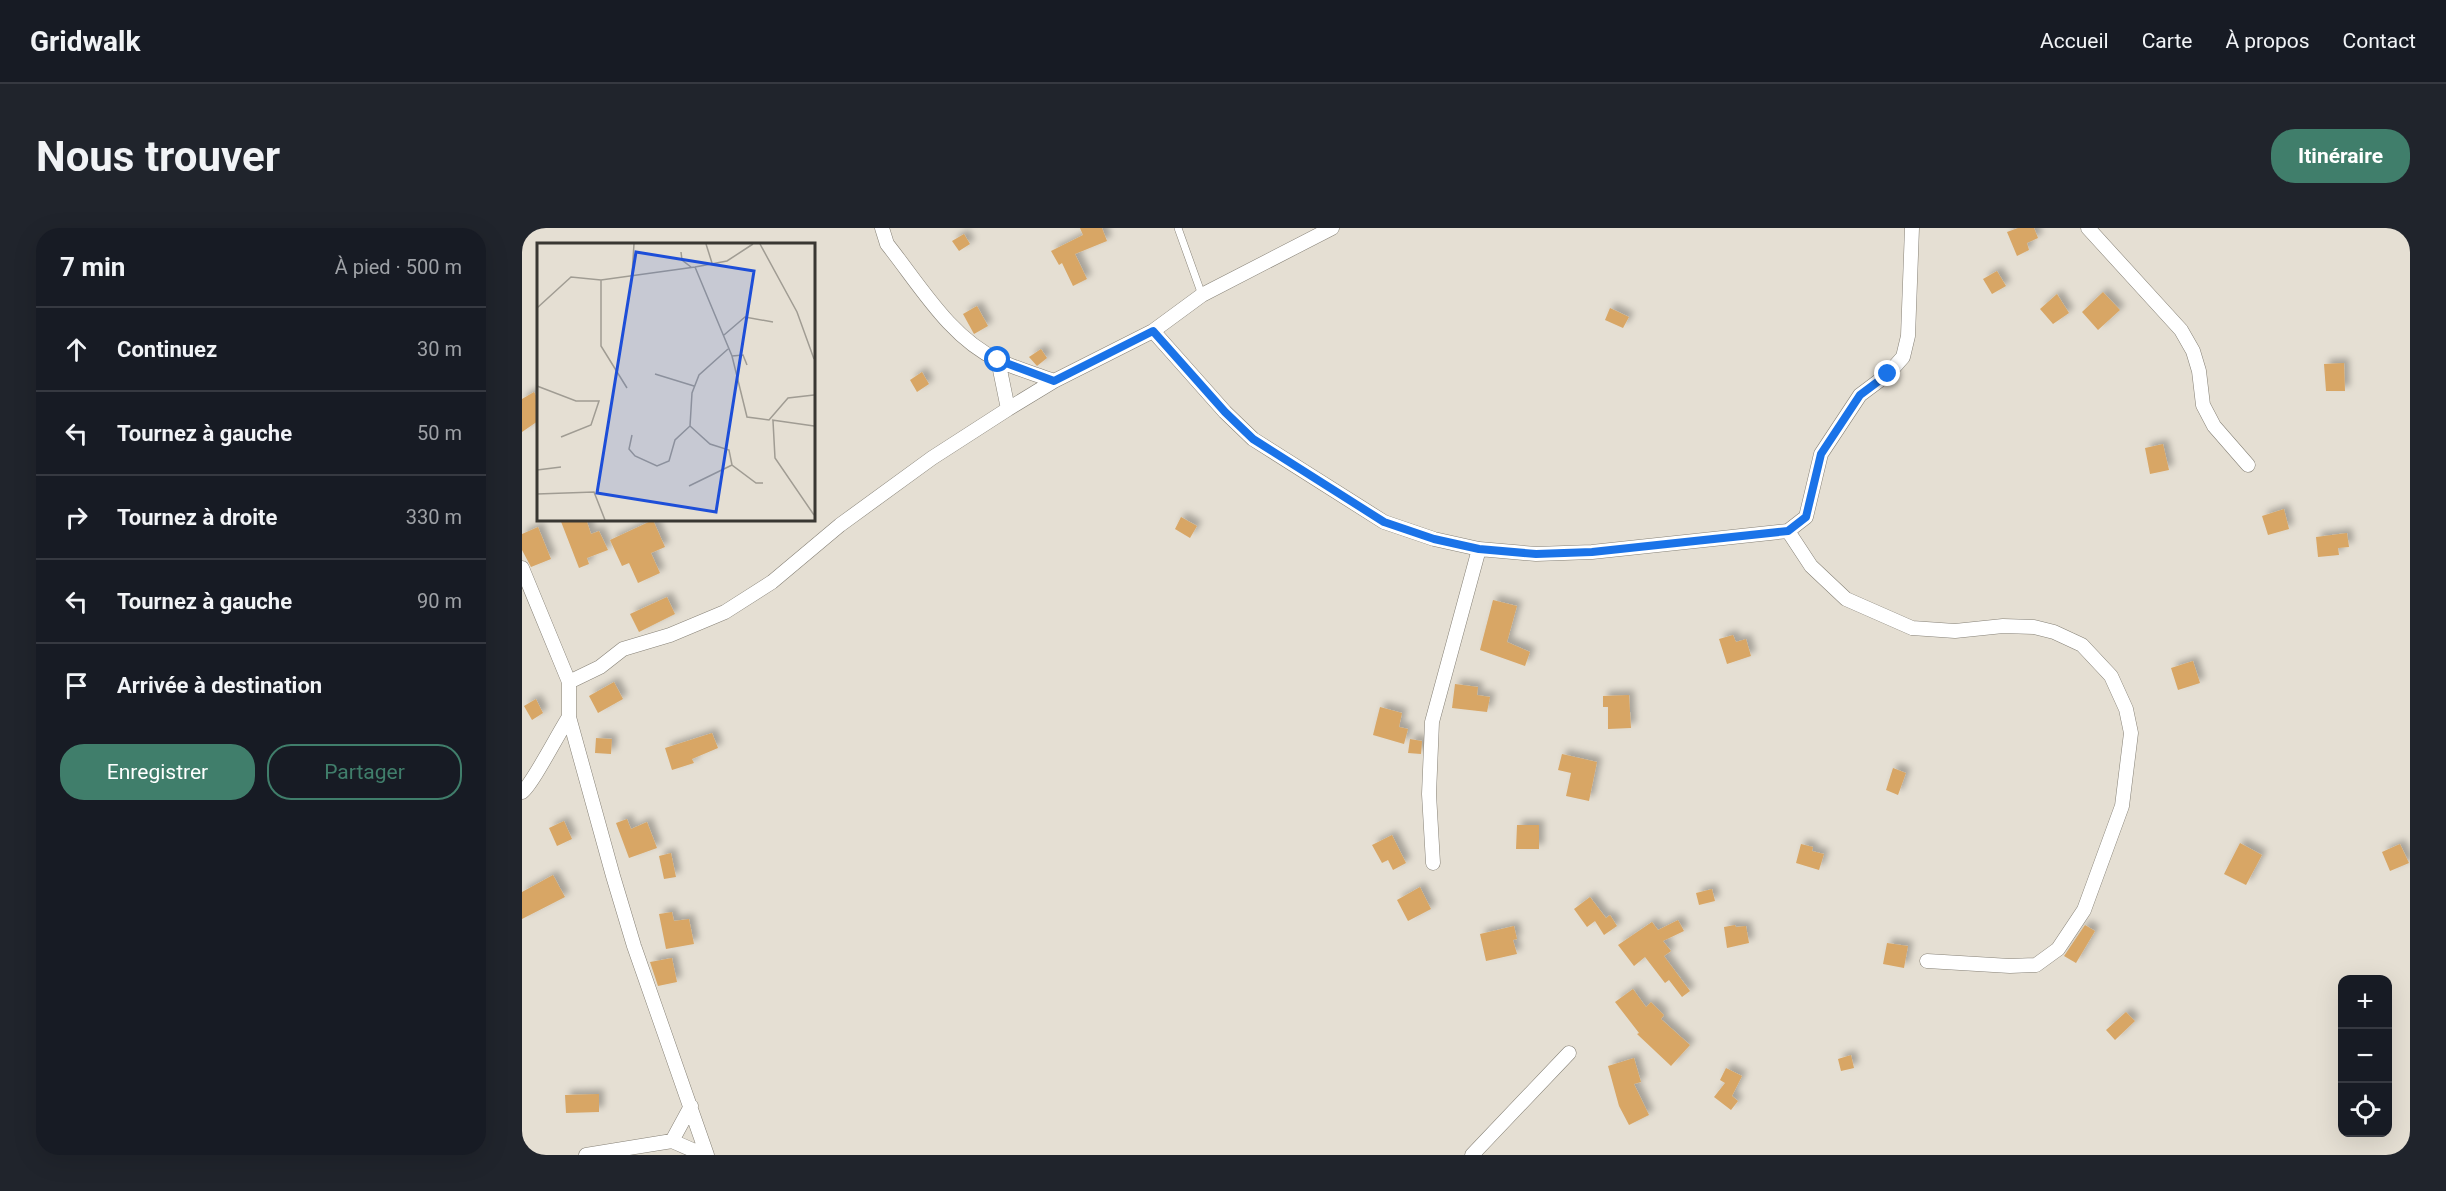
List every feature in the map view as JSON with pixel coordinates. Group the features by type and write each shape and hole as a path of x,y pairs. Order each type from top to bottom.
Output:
{"street":[{"path":"882,228 887,244 956,331 976,347 998,360 1054,381"},
{"path":"569,682 600,666 623,649 670,635 725,612 772,582 840,525 932,459 1008,409 1054,381 1153,331 1202,295 1332,228"},
{"path":"1153,331 1225,412 1262,445 1384,522 1434,539 1479,549 1536,554 1592,552 1788,531 1806,517 1821,454 1860,395 1888,374 1903,357 1908,336 1912,228"},
{"path":"2088,228 2181,330 2193,351 2199,371 2203,405 2214,426 2248,465"},
{"path":"998,360 1008,409"},
{"path":"1788,531 1811,566 1846,599 1912,628 1955,631 2003,626 2034,627 2054,632 2082,645 2111,676 2126,709 2131,733 2122,807 2084,910 2058,949 2036,965 1928,961"},
{"path":"1433,863 1429,794 1432,722 1479,549"},
{"path":"522,568 569,682 569,717 634,946 706,1155"},
{"path":"522,792 529,787 546,752 569,717"},
{"path":"1472,1155 1569,1053"},
{"path":"672,1141 691,1106"},
{"path":"586,1155 672,1141 706,1155"}],"lane":[{"path":"1178,228 1202,295"}],"building":[{"path":"1080,228 1102,228 1107,241 1075,254 1087,279 1073,286 1062,263 1059,265 1051,251 1083,235"},
{"path":"2018,228 2034,228 2038,238 2027,243 2029,250 2017,256 2007,232"},
{"path":"964,234 970,244 959,251 952,241"},
{"path":"1997,271 2006,286 1992,294 1983,279"},
{"path":"2103,292 2120,310 2098,330 2082,312"},
{"path":"2057,294 2069,313 2053,324 2040,309"},
{"path":"977,306 988,326 974,334 963,314"},
{"path":"1610,308 1629,317 1623,328 1605,320"},
{"path":"1041,349 1047,358 1037,366 1029,357"},
{"path":"2344,363 2345,391 2326,391 2324,364"},
{"path":"922,372 929,384 917,392 910,380"},
{"path":"534,392 537,397 537,422 522,432 522,399"},
{"path":"2163,444 2169,470 2150,474 2145,448"},
{"path":"2284,509 2289,529 2268,535 2262,516"},
{"path":"1181,517 1197,526 1190,538 1175,529"},
{"path":"560,520 586,520 591,534 599,531 608,550 587,558 589,564 579,568"},
{"path":"653,520 665,547 651,553 660,573 638,583 629,563 622,566 610,540"},
{"path":"538,527 551,559 531,567 522,550 522,534"},
{"path":"2347,533 2349,547 2338,548 2339,555 2318,557 2316,537"},
{"path":"667,597 675,614 639,632 630,614"},
{"path":"1493,600 1517,606 1507,642 1530,652 1525,666 1480,650"},
{"path":"1733,635 1736,642 1746,639 1751,656 1727,664 1719,639"},
{"path":"2193,661 2200,683 2178,690 2171,668"},
{"path":"614,682 623,699 598,713 589,696"},
{"path":"1455,684 1478,687 1477,695 1490,697 1487,712 1452,708"},
{"path":"1629,695 1631,728 1608,729 1608,707 1603,707 1603,696"},
{"path":"536,699 543,713 532,720 524,706"},
{"path":"1380,707 1402,713 1399,727 1408,729 1404,744 1373,735"},
{"path":"712,733 718,748 692,759 694,763 672,770 665,748"},
{"path":"596,738 612,739 611,754 595,753"},
{"path":"1410,739 1422,741 1421,754 1408,753"},
{"path":"1562,754 1597,762 1589,801 1566,796 1571,773 1558,770"},
{"path":"1893,768 1906,773 1898,795 1886,790"},
{"path":"627,819 631,829 647,822 657,848 629,858 616,823"},
{"path":"564,821 572,839 557,846 549,828"},
{"path":"1517,825 1539,825 1539,849 1516,849"},
{"path":"1392,835 1406,863 1393,870 1388,860 1382,863 1372,845"},
{"path":"2240,843 2262,855 2246,885 2224,874"},
{"path":"1801,844 1813,847 1812,851 1824,854 1819,870 1796,863"},
{"path":"2400,844 2409,863 2390,871 2382,852"},
{"path":"671,853 676,877 664,879 659,856"},
{"path":"553,875 565,897 522,919 522,892"},
{"path":"1420,887 1431,909 1408,921 1397,900"},
{"path":"1712,889 1715,901 1699,905 1696,893"},
{"path":"1590,897 1606,918 1610,915 1617,926 1604,935 1595,921 1587,927 1574,909"},
{"path":"672,912 674,921 689,919 694,944 666,949 659,914"},
{"path":"1678,920 1684,931 1663,941 1671,951 1664,956 1690,991 1682,997 1669,980 1665,983 1645,957 1634,966 1618,945 1652,922 1658,930"},
{"path":"1735,925 1736,927 1746,926 1749,943 1727,948 1724,927"},
{"path":"2085,925 2095,931 2076,963 2064,956"},
{"path":"1514,926 1517,939 1513,940 1517,954 1486,961 1480,934"},
{"path":"1887,943 1908,946 1904,968 1883,964"},
{"path":"672,958 677,982 658,986 650,962"},
{"path":"1633,989 1646,1007 1651,1002 1664,1015 1661,1019 1690,1045 1671,1066 1637,1034 1639,1033 1615,1002"},
{"path":"2126,1012 2135,1021 2115,1040 2106,1030"},
{"path":"1851,1055 1854,1068 1841,1071 1838,1059"},
{"path":"1634,1058 1641,1082 1634,1084 1649,1115 1629,1125 1619,1106 1608,1066"},
{"path":"1726,1068 1742,1076 1732,1096 1738,1101 1731,1110 1714,1097 1725,1083 1720,1080"},
{"path":"599,1094 599,1112 566,1113 565,1095"}],"route":[{"path":"998,360 1054,381 1153,331 1225,412 1253,439 1384,522 1434,539 1479,549 1536,554 1592,552 1788,531 1806,517 1821,454 1860,395 1888,374"}]}
